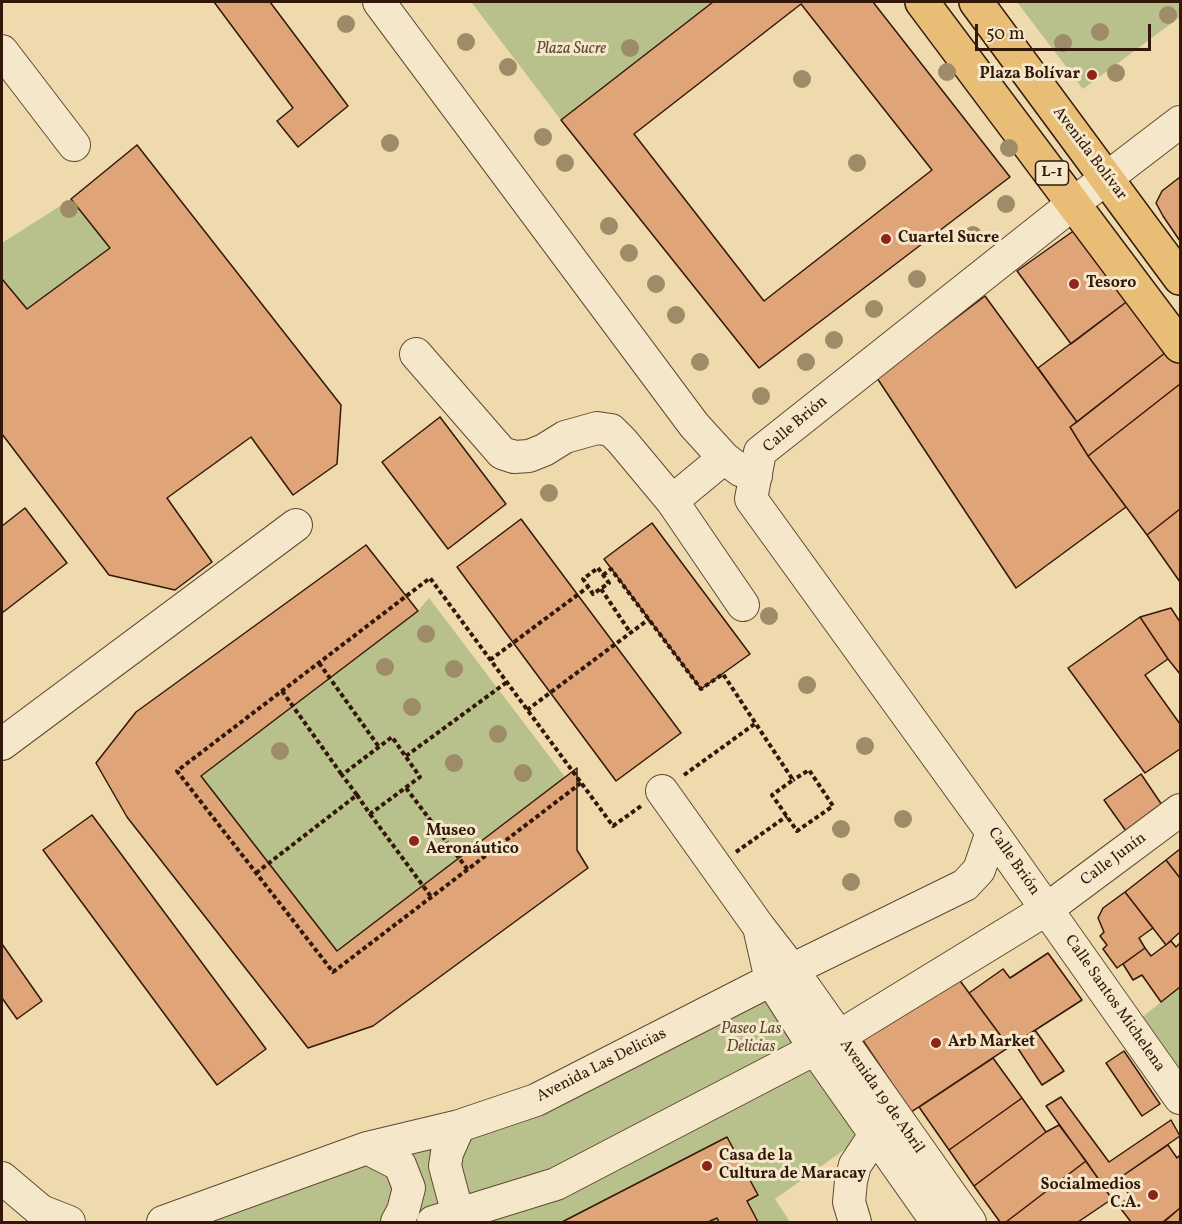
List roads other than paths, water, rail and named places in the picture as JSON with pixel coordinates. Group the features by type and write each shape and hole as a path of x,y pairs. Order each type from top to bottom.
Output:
{"main road":[{"name":"L-1","path":"922,2 1180,346"},
{"name":"Avenida Bolívar","path":"975,2 1108,178 1180,278"}],"street":[{"path":"379,2 694,425 724,459 740,470 756,476"},
{"path":"2,51 75,146"},
{"name":"Calle Brión","path":"1047,909 751,499 760,452 1180,122"},
{"path":"416,354 502,453 514,457 529,456 565,437 597,428 611,430 672,501 743,605"},
{"path":"672,501 724,459"},
{"path":"2,744 296,525"},
{"name":"Avenida 19 de Abril","path":"662,792 759,927 782,975 827,1043 970,1222"},
{"name":"Calle Junín","path":"1047,909 1180,810"},
{"name":"Avenida Las Delicias","path":"163,1222 366,1148 459,1126 536,1101 782,975 966,885 979,870 992,832"},
{"path":"459,1126 447,1153 445,1166 450,1220 556,1184 827,1043 1047,909"},
{"name":"Calle Santos Michelena","path":"1047,909 1180,1098"},
{"name":"Avenida 19 de Abril","path":"827,1043 875,1135 937,1222"},
{"path":"855,1222 849,1202 851,1181 855,1165 875,1135"},
{"path":"366,1148 400,1165 409,1188 403,1211 397,1222"},
{"path":"2,1178 41,1211 69,1222"}],"place":[{"name":"Plaza Bolívar","path":"1092,75"},
{"name":"Cuartel Sucre","path":"886,239"},
{"name":"Tesoro","path":"1074,284"},
{"name":"Museo Aeronáutico","path":"414,841"},
{"name":"Arb Market","path":"936,1043"},
{"name":"Casa de la Cultura de Maracay","path":"707,1166"},
{"name":"Socialmedios C.A.","path":"1153,1195"}],"park label":[{"name":"Plaza Sucre","path":"571,50"},
{"name":"Paseo Las Delicias","path":"751,1039"}]}
